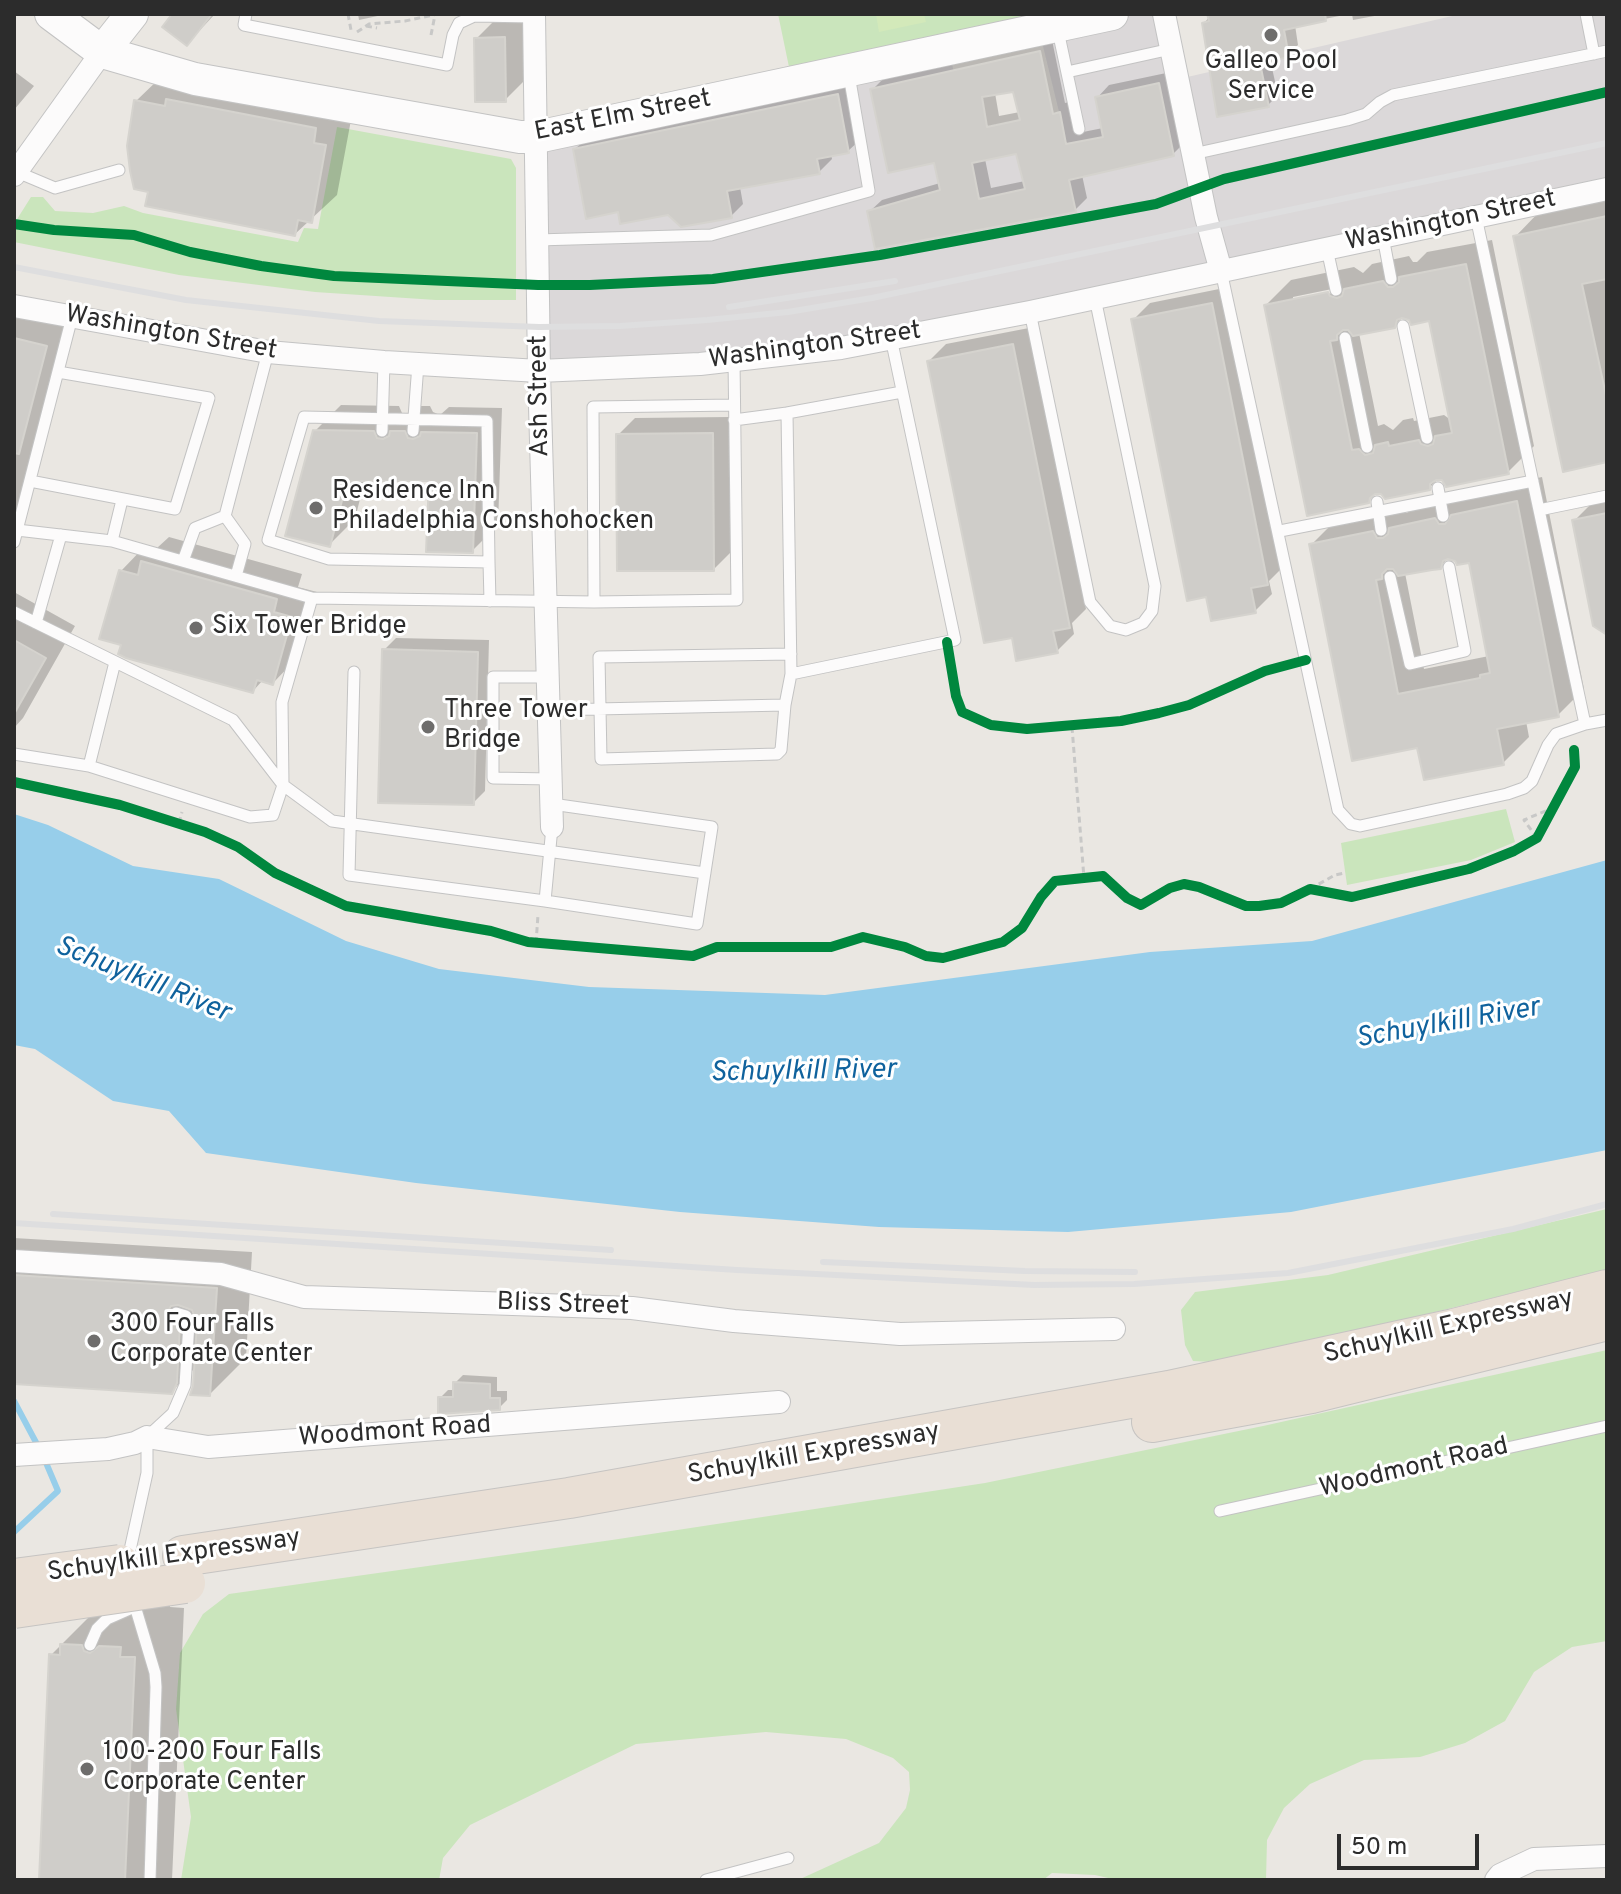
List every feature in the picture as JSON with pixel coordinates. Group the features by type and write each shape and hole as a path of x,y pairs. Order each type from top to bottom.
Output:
{"highway":[{"name":"Schuylkill Expressway","path":"14,1608 184,1570 1153,1394 1454,1329 1607,1290"},
{"name":"Schuylkill Expressway","path":"14,1579 184,1570 583,1521 1311,1393 1607,1320"}],"main road":[{"name":"East Elm Street","path":"51,14 102,52 195,79 520,137 537,137 1112,14"},
{"path":"102,52 132,14"}],"street":[{"path":"1164,14 1208,228 1221,271"},
{"name":"Ash Street","path":"534,16 539,371 552,815"},
{"path":"15,174 102,52"},
{"name":"Washington Street","path":"14,306 268,352 384,362 539,371 700,364 841,348 1030,312 1607,189"},
{"name":"Bliss Street","path":"14,1261 191,1279 233,1276 304,1297 632,1308 734,1321 900,1334 1114,1329"},
{"name":"Woodmont Road","path":"14,1455 121,1447 147,1437 208,1447 779,1402"},
{"path":"1496,1880 1500,1875 1534,1859 1607,1856"}],"lane":[{"path":"246,14 244,25 447,65 453,35 459,23 474,16 534,16"},
{"path":"1586,14 1594,54"},
{"path":"1057,26 1079,129"},
{"path":"1067,72 1171,49"},
{"path":"1193,154 1347,120 1366,114 1393,95 1607,51"},
{"path":"537,240 711,235 869,191 848,70"},
{"path":"15,174 55,188 119,170"},
{"path":"1476,217 1585,724"},
{"path":"1383,237 1391,279"},
{"path":"1327,249 1336,290"},
{"path":"1221,271 1280,531 1338,810 1351,824 1360,826 1524,788 1539,769 1556,734 1607,720"},
{"path":"1030,312 1090,602 1110,626 1126,630 1143,623 1152,611 1155,586 1095,298"},
{"path":"72,317 16,536 61,535 112,541 312,598 594,602 737,600 734,360"},
{"path":"1403,326 1427,438"},
{"path":"791,674 955,640 891,338"},
{"path":"1345,338 1367,447"},
{"path":"225,516 268,352"},
{"path":"382,425 384,362"},
{"path":"414,426 418,364"},
{"path":"30,481 175,509 209,398 58,372"},
{"path":"734,420 902,392"},
{"path":"594,602 593,407 734,405"},
{"path":"787,413 791,654 791,674 781,750 777,754 601,759 599,657 791,654"},
{"path":"489,562 329,559 268,540 304,417 414,426 487,421 490,601"},
{"path":"1280,531 1440,494 1533,481"},
{"path":"1440,494 1443,516"},
{"path":"1539,510 1607,496"},
{"path":"112,541 122,500"},
{"path":"1378,507 1381,530"},
{"path":"183,561 195,528 225,516"},
{"path":"225,516 245,544 236,576"},
{"path":"36,623 61,535"},
{"path":"1390,577 1410,664 1465,651 1449,567"},
{"path":"14,754 89,766 250,817 273,815 283,785 282,702 312,598"},
{"path":"14,612 233,720 283,785 332,821 705,873"},
{"path":"89,766 115,662"},
{"path":"354,672 349,875 697,924 712,827 552,815 545,901"},
{"path":"548,677 493,677 493,778 551,779"},
{"path":"549,710 785,705"},
{"path":"127,1570 147,1473 147,1437 173,1413 183,1395 189,1323 186,1316 176,1313"},
{"name":"Woodmont Road","path":"1220,1511 1607,1426"},
{"path":"129,1585 155,1673 156,1687 150,1880"},
{"path":"90,1645 97,1629 107,1619 135,1606"},
{"path":"706,1880 788,1858"}],"path":[{"path":"348,14 352,36 367,24 436,15 431,35"},
{"path":"405,14 405,21"},
{"path":"384,17 385,23"},
{"path":"367,24 377,28"},
{"path":"1057,727 1085,726"},
{"path":"1069,880 1089,878 1072,727"},
{"path":"1537,838 1524,820 1557,803"},
{"path":"1525,845 1537,838 1557,803"},
{"path":"164,819 192,827"},
{"path":"1305,891 1345,873"},
{"path":"1305,891 1324,892"},
{"path":"537,928 532,943 550,944"}],"shaded area":[{"path":"1112,14 1164,14 1183,78 1461,14 1607,14 1607,189 841,348 539,371 537,137 949,49 966,131 1059,112 1039,30"}],"green space":[{"path":"778,14 1038,14 789,67"},
{"path":"876,14 924,14 926,22 879,32"},
{"path":"337,127 511,159 516,168 516,300 436,300 315,292 179,275 14,242 14,224 31,197 43,197 55,211 93,213 124,206 143,213 298,242 304,228 318,229"},
{"path":"1506,809 1515,842 1471,860 1347,885 1341,843"},
{"path":"1607,1209 1607,1270 1212,1362 1193,1361 1185,1345 1181,1310 1195,1292 1328,1275"},
{"path":"1607,1350 1607,1641 1572,1647 1534,1672 1505,1721 1465,1743 1420,1757 1364,1760 1310,1784 1284,1808 1267,1840 1266,1880 1117,1880 1095,1875 1052,1873 1043,1880 798,1880 879,1843 906,1808 910,1790 909,1772 893,1758 846,1739 766,1732 636,1744 470,1825 443,1858 439,1880 181,1880 191,1817 176,1709 180,1653 203,1614 229,1594 985,1483"}],"water":[{"name":"Schuylkill River","path":"14,814 48,825 133,866 219,879 346,941 439,969 589,987 825,995 1150,952 1312,941 1607,860 1607,1150 1291,1212 1068,1232 879,1227 680,1212 416,1183 206,1153 169,1111 113,1101 35,1049 14,1045"}],"building":[{"path":"172,14 212,14 187,46 162,27"},
{"path":"1207,14 1325,14 1326,21 1284,30 1289,57 1260,63 1269,107 1217,117 1202,23 1209,21"},
{"path":"505,37 506,102 475,102 474,38"},
{"path":"1040,51 1053,114 1060,112 1066,144 1103,137 1095,97 1159,83 1174,156 1069,180 1076,212 875,249 867,211 940,190 934,163 888,173 870,89","holes":["1013,92 1020,120 987,127 982,97","1016,154 1025,189 979,199 972,163"]},
{"path":"838,94 849,153 817,159 820,174 727,191 732,218 681,227 668,215 620,224 618,212 586,219 573,149"},
{"path":"166,99 316,128 314,143 326,145 312,223 298,220 295,236 145,206 148,192 134,189 127,146 134,100 165,106"},
{"path":"1607,216 1607,279 1582,284 1607,400 1607,462 1563,472 1513,236"},
{"path":"1466,264 1509,474 1446,487 1442,480 1436,480 1430,484 1430,490 1385,499 1381,494 1375,494 1369,503 1307,516 1264,305 1328,292 1337,298 1342,296 1344,289 1383,281 1388,287 1393,287 1399,282 1399,277","holes":["1397,320 1409,320 1411,325 1429,321 1452,433 1435,436 1433,444 1428,446 1419,440 1389,446 1388,442 1375,445 1373,453 1365,455 1359,449 1352,450 1330,341 1337,340 1337,335 1343,330 1348,330 1353,336 1395,328"]},
{"path":"1212,303 1268,585 1251,588 1256,613 1211,621 1206,597 1187,601 1131,319"},
{"path":"14,338 47,346 19,454 14,453"},
{"path":"1013,344 1070,628 1053,631 1058,653 1016,661 1012,638 984,643 927,361"},
{"name":"Residence Inn Philadelphia Conshohocken","path":"313,430 374,431 377,438 383,439 389,436 390,431 405,431 408,438 413,439 421,432 477,433 473,553 426,552 429,481 347,481 330,547 285,536"},
{"path":"713,433 714,571 617,571 616,434"},
{"path":"1517,501 1559,717 1497,729 1504,765 1424,780 1417,748 1352,761 1309,544 1373,531 1377,538 1383,538 1389,528 1435,518 1439,524 1445,524 1451,515","holes":["1443,561 1455,561 1457,565 1469,563 1490,673 1480,675 1480,678 1398,694 1376,580 1382,579 1387,569 1393,569 1398,576 1441,569"]},
{"path":"1607,513 1607,635 1593,626 1572,520"},
{"name":"Six Tower Bridge","path":"141,561 277,599 274,612 292,617 273,685 257,680 253,693 126,658 118,654 121,645 99,639 119,570 138,575"},
{"path":"14,640 46,658 14,714"},
{"name":"Three Tower Bridge","path":"382,649 478,652 474,805 378,803"},
{"name":"300 Four Falls Corporate Center","path":"14,1275 217,1288 210,1396 190,1395 197,1323 192,1310 178,1305 171,1306 168,1311 170,1319 180,1324 177,1383 172,1394 14,1384"},
{"path":"453,1382 490,1384 490,1398 500,1398 500,1410 438,1414 438,1397 453,1397"},
{"name":"100-200 Four Falls Corporate Center","path":"60,1644 82,1645 84,1651 90,1653 99,1646 121,1647 120,1657 135,1657 125,1880 39,1880 49,1654 60,1655"}],"waterway":[{"path":"14,1401 39,1448"},
{"path":"14,1532 58,1491 44,1458"}],"railway":[{"path":"14,267 186,300 379,321 539,327 707,320 788,312 872,298 1607,143"},
{"path":"729,307 895,281"},
{"path":"14,1223 737,1270 1034,1285 1134,1284 1288,1273 1513,1229 1607,1204"},
{"path":"53,1214 611,1250"},
{"path":"823,1262 1025,1271 1135,1272"}],"cycle path":[{"path":"14,224 134,235 190,252 334,276 538,285 713,279 880,255 1156,204 1224,179 1607,92"},
{"path":"947,642 956,696 962,712 991,725 1027,729 1121,721 1159,713 1189,705 1265,671 1306,660"},
{"path":"14,782 120,805 205,832 238,847 275,873 346,906 491,931 528,942 693,956 717,947 831,947 863,937 943,958 1003,942 1022,928 1055,881 1103,876 1127,898 1141,905 1170,888 1184,884 1246,906 1259,906 1281,903 1310,889 1352,897 1469,869 1537,838 1575,767 1574,750"}],"place":[{"name":"Galleo Pool Service","path":"1271,35"},
{"name":"Residence Inn Philadelphia Conshohocken","path":"316,508"},
{"name":"Six Tower Bridge","path":"196,628"},
{"name":"Three Tower Bridge","path":"428,727"},
{"name":"300 Four Falls Corporate Center","path":"94,1341"},
{"name":"100-200 Four Falls Corporate Center","path":"87,1769"}]}
